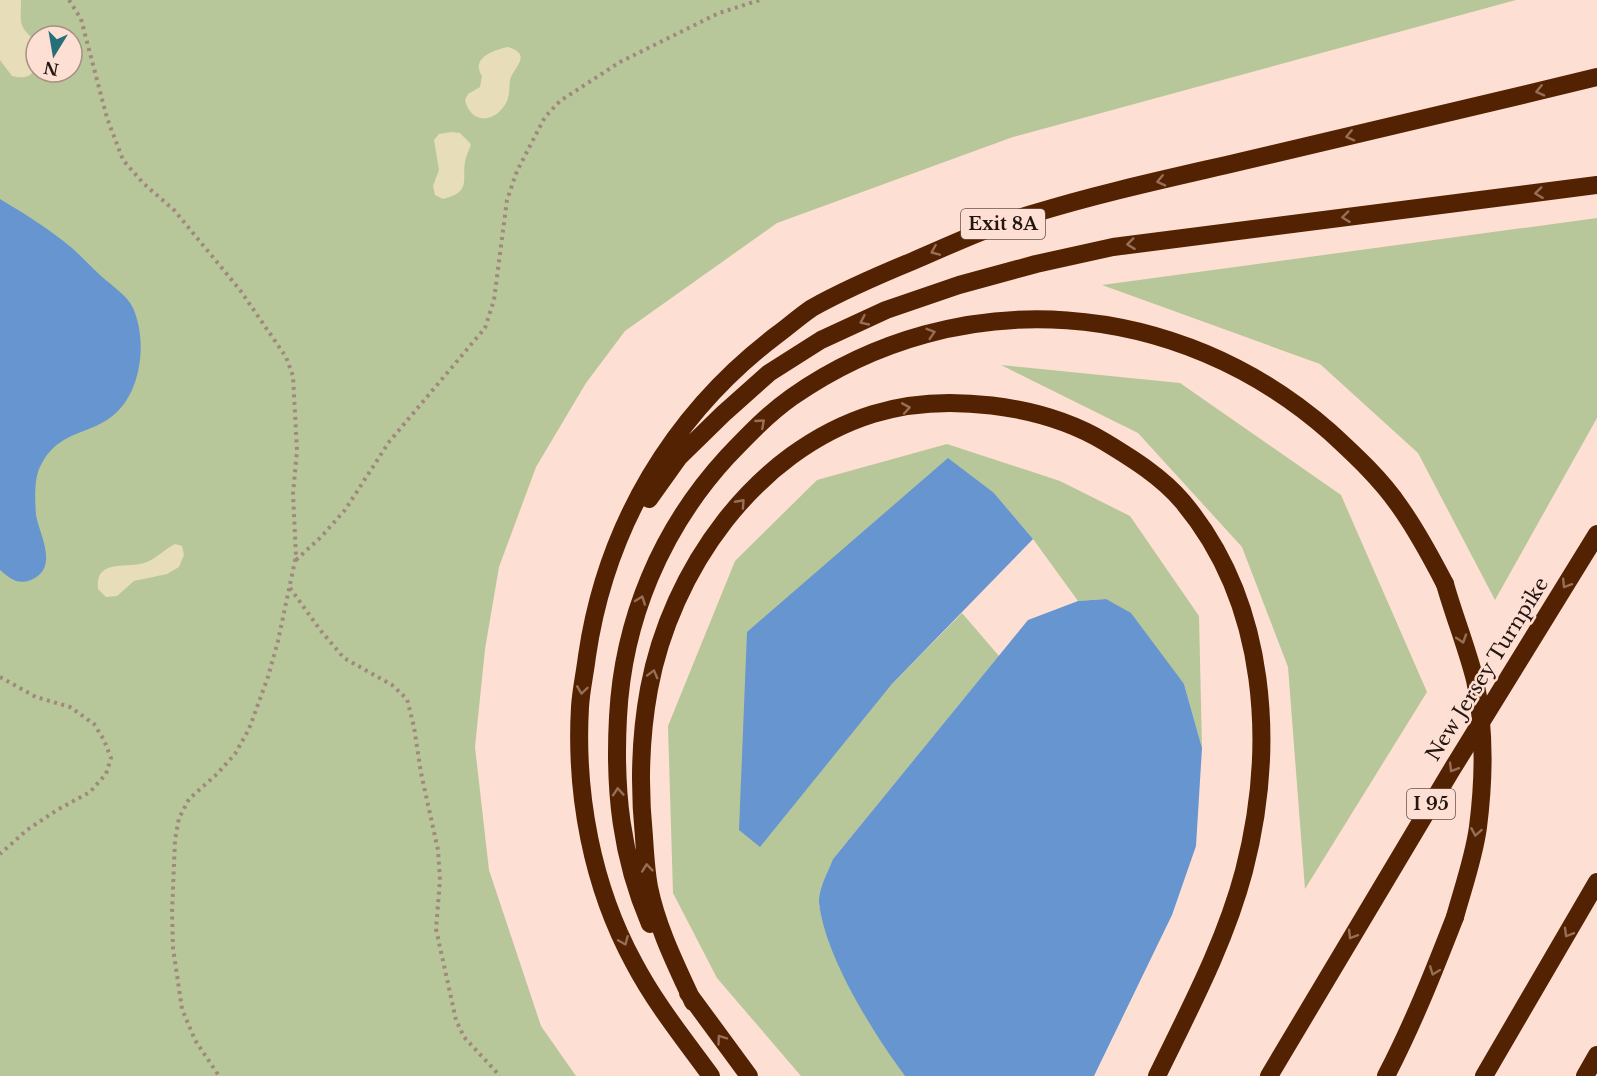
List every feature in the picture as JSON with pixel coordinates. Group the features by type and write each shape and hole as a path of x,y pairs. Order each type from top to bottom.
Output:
{"highway":[{"name":"Exit 8A","path":"591,632 610,563 634,503 669,445 711,393 754,352 811,309 887,271 960,240 1029,215 1114,192 1597,77"},
{"path":"711,1076 668,1017 633,962 606,900 588,838 580,776 580,705 591,632 615,563 643,508 679,457 770,373 821,340 886,310 959,285 1036,264 1113,247 1597,185"},
{"path":"749,1076 693,1002 658,943 636,891 622,837 616,737 619,684 629,632 649,577 675,524 711,474 747,436 790,398 839,368 888,346 944,329 1006,320 1076,321 1126,328 1191,346 1245,371 1301,407 1353,453 1399,505 1426,547 1445,584 1474,679 1479,706 1482,772 1478,829 1455,917 1428,988 1386,1076"},
{"path":"693,1002 667,945 649,887 640,796 649,689 662,639 692,573 737,506 777,465 825,433 875,413 927,404 984,405 1033,412 1090,433 1140,463 1181,500 1213,543 1237,594 1253,646 1260,703 1261,762 1256,819 1243,873 1225,929 1157,1076"},
{"name":"New Jersey Turnpike","path":"1269,1076 1451,771 1597,534"},
{"path":"1484,1076 1597,882"},
{"path":"1585,1076 1597,1055"}],"path":[{"path":"69,0 81,19 107,118 123,160 142,183 174,210 240,290 286,357 294,376 297,450 293,494 296,560 268,677 249,729 235,754 189,799 179,818 175,840 172,930 176,978 182,1009 195,1040 219,1076"},
{"path":"296,560 345,510 389,442 485,328 494,300 507,200 517,171 546,117 560,101 620,62 719,13 760,0"},
{"path":"290,587 321,631 344,658 392,685 407,699 438,850 440,880 436,929 456,1020 464,1037 500,1076"},
{"path":"0,676 36,697 70,707 94,724 111,758 106,774 90,792 27,830 0,854"}],"green space":[{"path":"0,0 1516,0 1013,137 777,223 625,331 586,383 536,467 499,567 485,649 475,747 489,870 541,1026 576,1076 0,1076"},
{"path":"1597,218 1597,418 1495,600 1418,453 1320,364 1102,285"},
{"path":"1001,365 1180,383 1341,495 1427,692 1305,889 1288,667 1242,547 1138,433"},
{"path":"947,444 1060,481 1130,516 1199,616 1202,748 1184,684 1106,599 1078,601 1033,539 994,493 891,685 962,613 999,656 833,859 819,898 823,924 841,969 879,1038 905,1076 801,1076 717,978 673,893 668,726 735,561 817,480"}],"sand":[{"path":"0,0 21,0 21,23 24,28 24,77 12,76 0,60"},
{"path":"508,47 515,50 521,57 510,80 507,100 496,114 484,118 478,117 472,114 465,100 468,94 480,87 482,76 479,64 490,53"},
{"path":"460,133 471,144 466,156 462,188 453,196 443,199 435,195 433,186 439,170 434,140 439,134"},
{"path":"175,544 182,546 184,555 179,567 167,574 134,581 117,596 106,597 98,589 98,579 107,569 147,562"}],"water":[{"path":"0,199 37,222 76,251 123,295 133,308 141,348 137,377 132,390 117,412 107,420 55,446 39,469 35,498 36,515 46,550 46,559 40,575 22,582 0,570"},
{"path":"948,458 994,493 1033,539 891,685 760,847 739,830 747,632"},
{"path":"1106,599 1131,613 1184,684 1202,748 1196,846 1172,915 1094,1076 905,1076 865,1016 830,946 819,903 826,875 833,859 1028,620 1078,601"}]}
